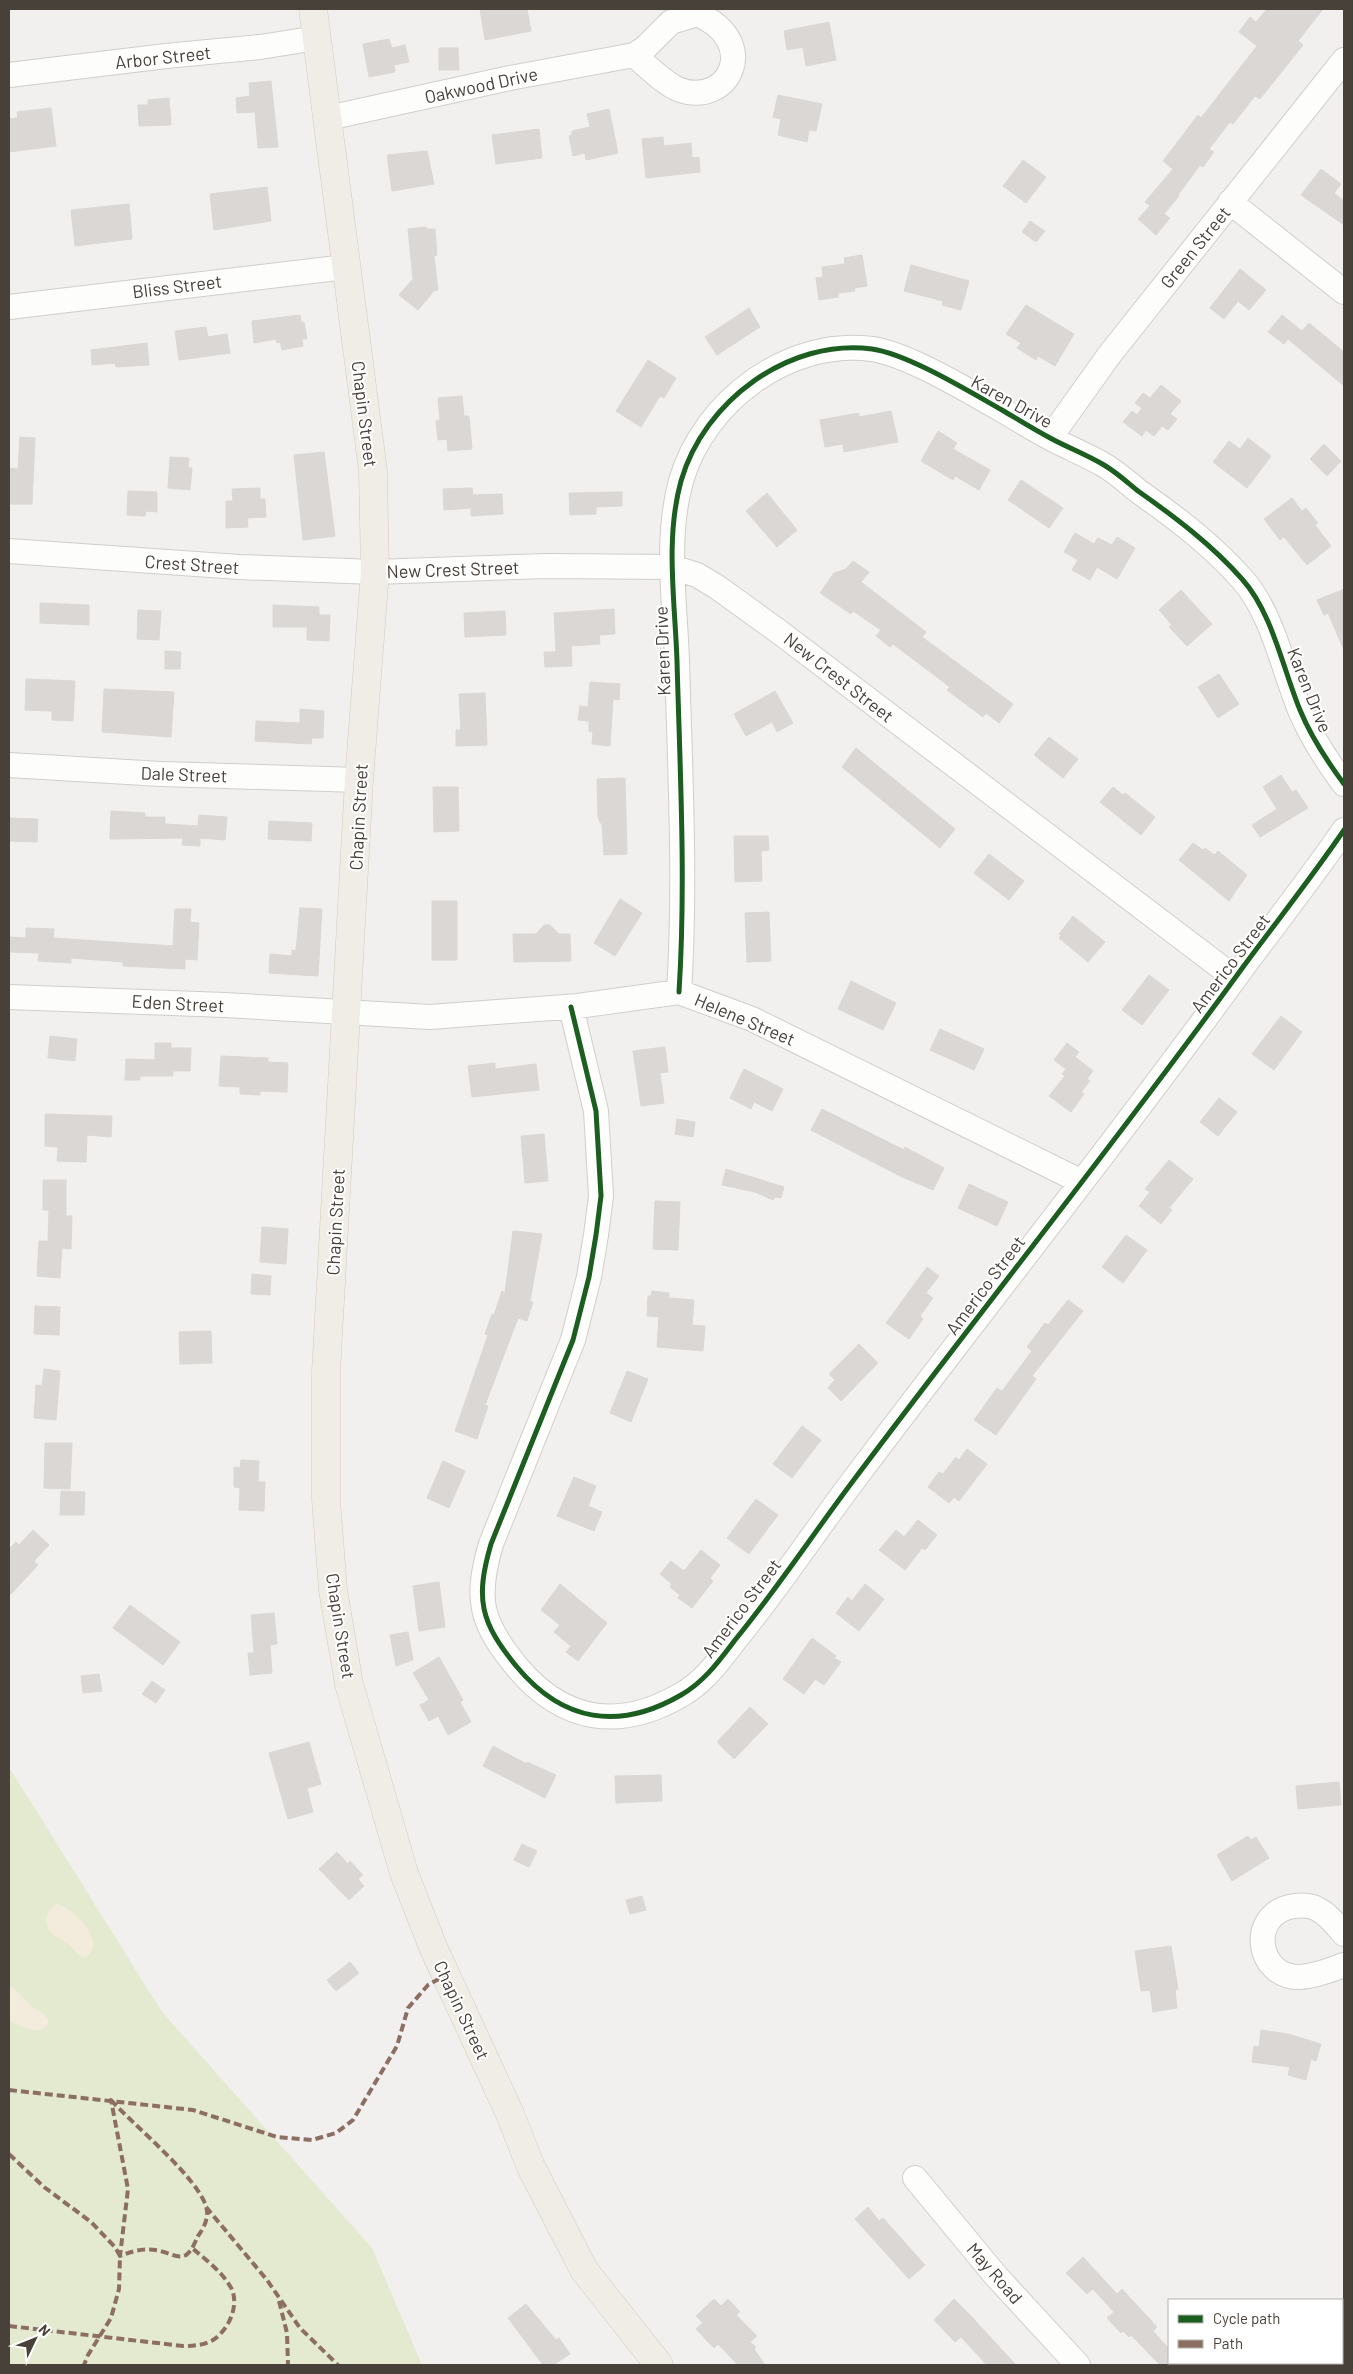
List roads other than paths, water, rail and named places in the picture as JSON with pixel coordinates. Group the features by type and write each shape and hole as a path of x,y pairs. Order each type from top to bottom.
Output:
{"main road":[{"name":"Chapin Street","path":"313,9 372,471 375,572 359,780 348,1012 326,1372 326,1500 333,1590 349,1684 404,1873 433,1947 510,2114 530,2167 584,2270 659,2365"}],"street":[{"name":"Arbor Street","path":"9,75 260,47 317,38"},
{"name":"Oakwood Drive","path":"328,118 510,78 634,55"},
{"name":"Green Street","path":"1050,438 1110,354 1344,60"},
{"path":"1230,202 1344,292"},
{"name":"Bliss Street","path":"9,307 346,267"},
{"name":"Karen Drive","path":"679,992 681,955 681,809 672,567 676,505 689,459 698,441 730,401 750,382 776,368 823,350 844,348 891,353 972,393 1050,438 1104,465 1178,519 1245,582 1262,611 1312,736 1344,784"},
{"name":"Crest Street","path":"9,551 239,567 375,572"},
{"name":"New Crest Street","path":"375,572 547,566 672,567 696,576 717,587 771,626 1235,978"},
{"name":"Dale Street","path":"9,765 161,774 359,780"},
{"name":"Americo Street","path":"571,1007 596,1111 601,1196 596,1235 589,1277 573,1340 491,1544 482,1574 481,1600 488,1624 500,1645 537,1689 557,1704 583,1714 627,1717 655,1708 682,1695 706,1677 750,1622 852,1482 1082,1182 1344,830"},
{"name":"Helene Street","path":"348,1012 430,1017 571,1007 679,992 752,1018 1082,1182"},
{"name":"Eden Street","path":"9,997 348,1012"},
{"path":"1344,1934 1319,1910 1303,1904 1286,1907 1272,1916 1263,1929 1261,1948 1269,1961 1282,1973 1299,1977 1344,1964"},
{"name":"May Road","path":"915,2178 996,2276 1078,2365"}]}
